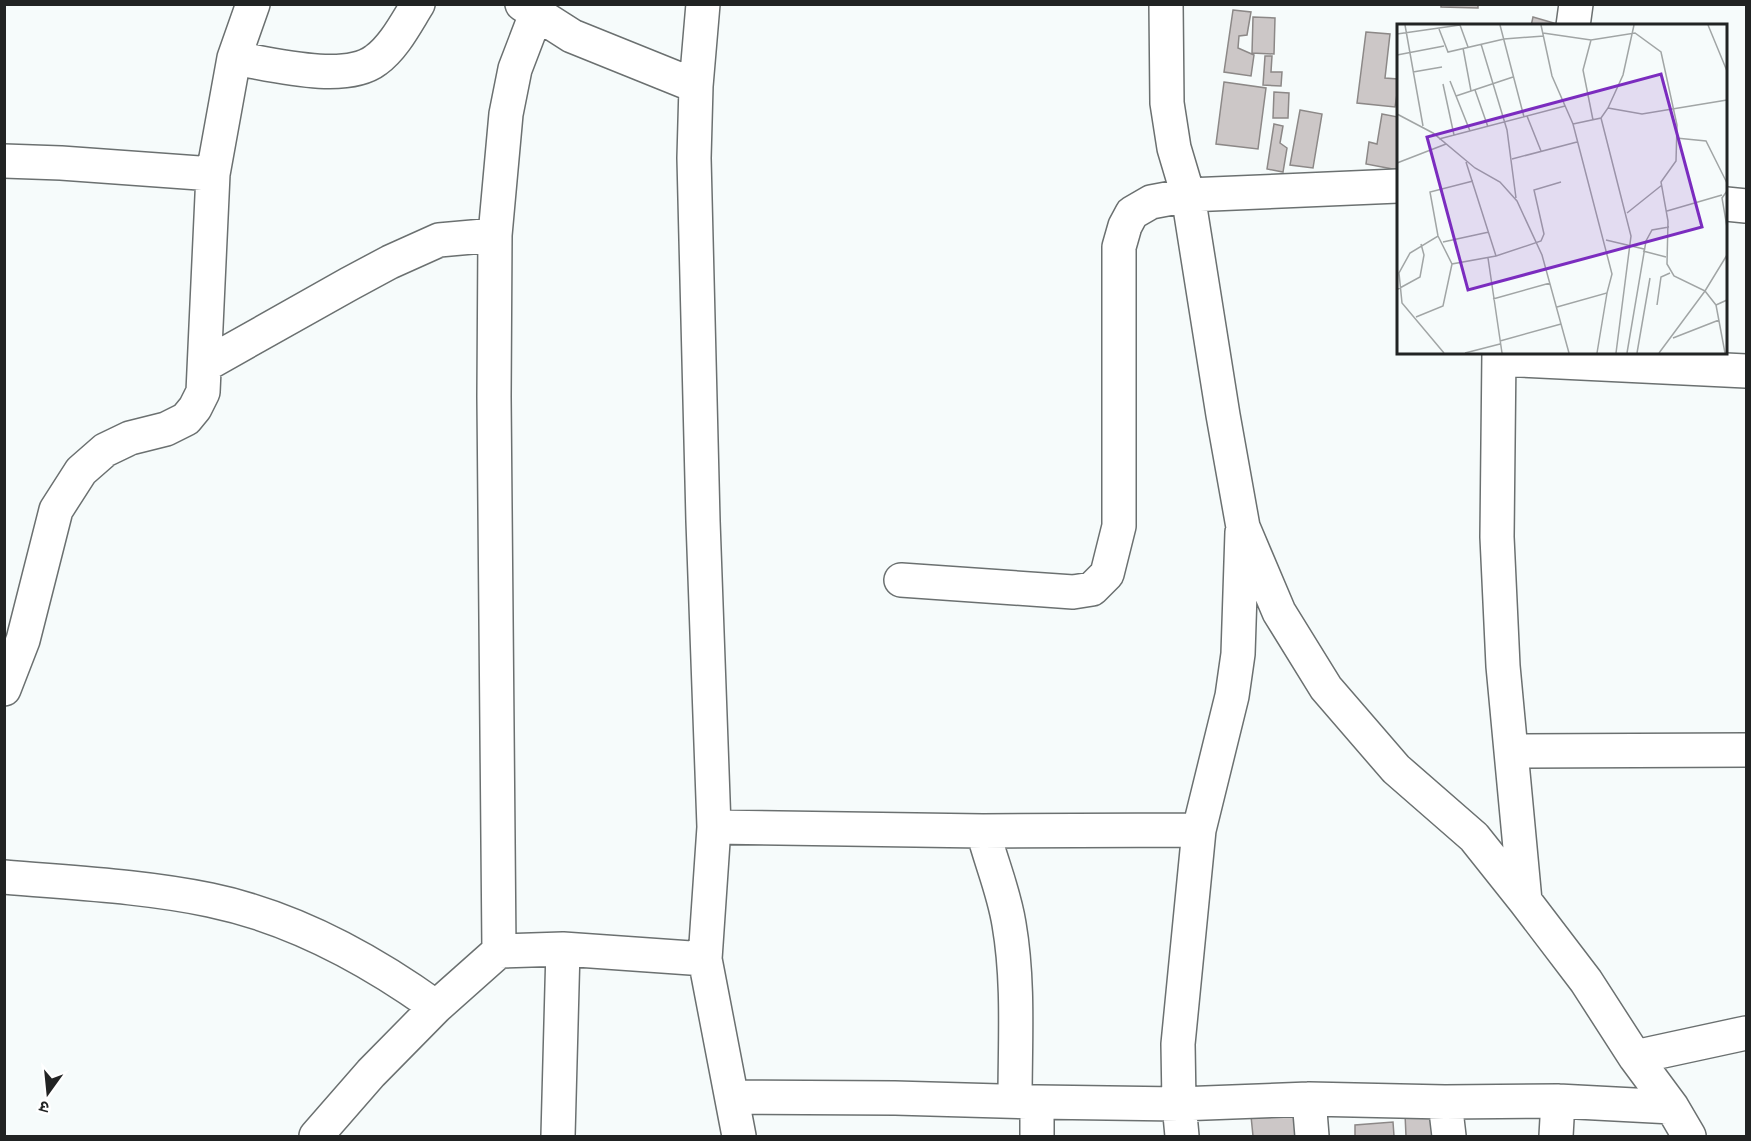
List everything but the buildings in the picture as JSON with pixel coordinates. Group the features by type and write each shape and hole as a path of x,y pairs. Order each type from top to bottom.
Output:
{"street":[{"path":"7,675 34,600 56,510 81,471 105,450 130,438 166,429 186,419 195,408 202,392 213,174 234,58 253,4"},
{"path":"234,58 302,68 352,71 375,62 389,48 418,4"},
{"path":"704,4 696,86 695,181 703,521 714,827 705,959 739,1137"},
{"path":"1166,4 1167,103 1174,148 1188,195 1243,527 1279,612 1326,688 1396,769 1474,837 1525,901 1586,981 1635,1057 1672,1107 1689,1137"},
{"path":"1573,24 1576,4"},
{"path":"499,951 494,397 495,235 506,114 515,69 532,8 572,36 696,86"},
{"path":"4,161 213,174"},
{"path":"901,580 1073,592 1092,589 1107,574 1119,526 1119,247 1125,226 1132,213 1151,202 1188,195 1397,186"},
{"path":"1727,204 1746,206"},
{"path":"205,365 390,262 439,240 495,235"},
{"path":"1525,901 1503,666 1497,537 1499,356 1746,371"},
{"path":"1182,1137 1178,1044 1199,830 1232,696 1238,654 1239,574 1243,527"},
{"path":"1511,752 1746,750"},
{"path":"714,827 983,831 1199,830"},
{"path":"983,831 1010,926 1026,1101 1037,1137"},
{"path":"4,877 155,891 211,900 258,914 328,940 397,978 436,1007"},
{"path":"316,1137 371,1073 436,1007 499,951 563,949 705,959"},
{"path":"558,1137 563,949"},
{"path":"1635,1057 1746,1033"},
{"path":"732,1097 1179,1104 1309,1099 1445,1102 1558,1101 1672,1107"},
{"path":"1309,1099 1312,1137"},
{"path":"1556,1137 1558,1101"},
{"path":"1445,1102 1449,1137"}]}
